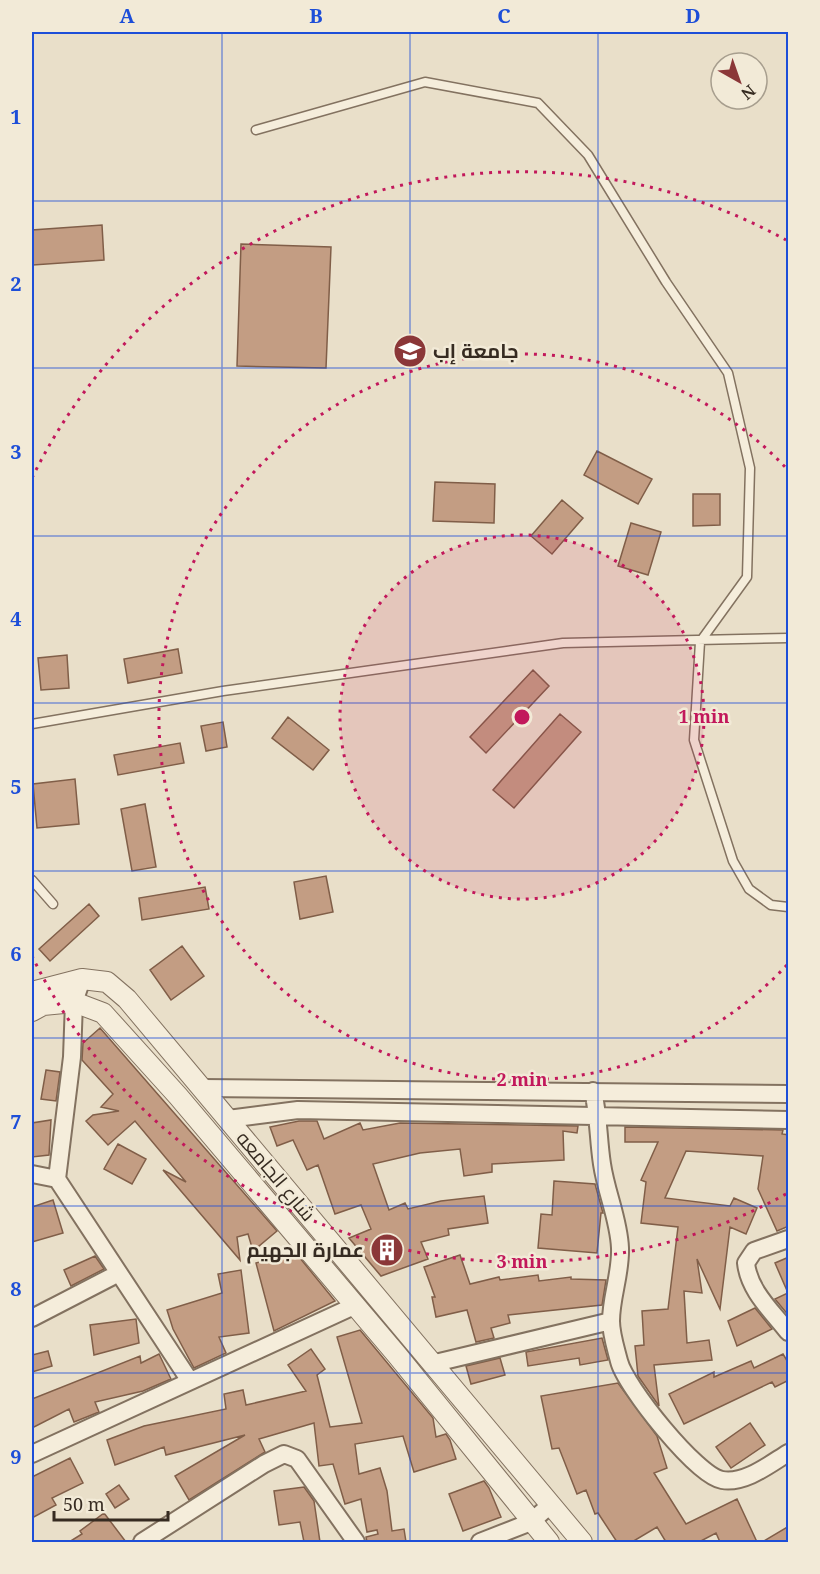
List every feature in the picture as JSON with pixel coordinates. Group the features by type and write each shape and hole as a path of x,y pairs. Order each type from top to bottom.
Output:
{"street":[{"name":"شارع الجامعه","path":"32,992 82,979 107,982 127,999 549,1506 582,1542"},
{"path":"82,979 74,1002 72,1057 57,1179 190,1381"},
{"name":"شارع الجامعه","path":"32,1011 43,1005 74,1002 104,1013 178,1096 549,1542"},
{"path":"202,1088 789,1094"},
{"path":"593,1091 599,1118 602,1164 620,1246 619,1274 611,1321 620,1365 633,1390 650,1415 705,1470 722,1480 746,1477 789,1453"},
{"path":"228,1119 298,1110 599,1118 789,1120"},
{"path":"32,1174 57,1179"},
{"path":"789,1239 754,1251 746,1263 747,1277 756,1292 789,1332"},
{"path":"32,1318 118,1273"},
{"path":"32,1454 354,1306"},
{"path":"431,1364 611,1321"},
{"path":"142,1542 264,1464 284,1454 297,1459 356,1542"},
{"path":"480,1542 531,1522 549,1506"}],"lane":[{"path":"256,130 425,82 538,103 588,155 666,282 728,373 750,468 747,577 700,642 694,740 733,861 749,889 771,905 789,907"},
{"path":"32,724 223,691 563,643 700,642 789,638"},
{"path":"32,880 53,904"}],"building":[{"path":"102,225 104,260 33,265 32,230"},
{"path":"241,244 331,247 326,368 237,366"},
{"path":"597,451 652,479 638,504 584,475"},
{"path":"435,482 495,484 494,523 433,521"},
{"path":"693,494 720,494 720,525 693,526"},
{"path":"562,500 583,518 552,554 531,536"},
{"path":"631,523 661,532 648,575 618,566"},
{"path":"178,649 182,673 128,683 124,659"},
{"path":"67,655 69,688 41,690 38,658"},
{"path":"533,670 549,686 486,753 470,737"},
{"path":"560,714 581,732 514,808 493,790"},
{"path":"288,717 329,750 313,770 272,738"},
{"path":"223,722 227,747 206,751 201,726"},
{"path":"180,743 184,763 118,775 114,755"},
{"path":"75,779 79,824 37,828 33,784"},
{"path":"145,804 156,867 132,871 121,809"},
{"path":"326,876 333,912 300,919 294,882"},
{"path":"205,887 209,909 142,920 139,898"},
{"path":"89,904 99,916 50,961 39,949"},
{"path":"182,946 204,976 171,1000 150,970"},
{"path":"100,1028 277,1231 253,1251 248,1234 237,1237 240,1260 163,1170 186,1182 135,1121 108,1145 86,1121 93,1115 119,1111 101,1107 113,1094 82,1060 83,1043"},
{"path":"46,1070 60,1072 56,1101 41,1099"},
{"path":"51,1120 49,1155 32,1157 32,1123"},
{"path":"299,1121 317,1121 324,1139 360,1123 363,1130 400,1123 578,1126 577,1133 563,1131 564,1160 492,1164 492,1172 464,1176 460,1149 420,1153 373,1164 389,1210 405,1203 408,1209 441,1201 484,1196 488,1223 448,1229 449,1235 421,1242 428,1259 381,1276 349,1238 371,1229 361,1205 335,1214 318,1165 307,1170 293,1140 277,1146 270,1127"},
{"path":"625,1127 783,1130 782,1134 789,1135 789,1226 777,1231 758,1189 763,1156 686,1151 665,1198 730,1206 734,1198 757,1208 746,1234 730,1227 720,1309 697,1259 702,1293 684,1291 687,1343 709,1340 712,1360 654,1365 659,1406 638,1376 635,1346 644,1345 642,1311 668,1309 678,1227 641,1223 646,1182 641,1180 658,1142 625,1142"},
{"path":"118,1144 146,1159 132,1184 104,1169"},
{"path":"554,1181 595,1184 603,1213 601,1213 597,1253 538,1248 541,1214 552,1215"},
{"path":"53,1200 63,1233 32,1242 32,1207"},
{"path":"295,1252 335,1301 274,1331 256,1263"},
{"path":"460,1255 470,1284 499,1277 500,1280 538,1275 539,1281 571,1277 571,1279 606,1280 602,1305 508,1315 510,1323 491,1328 494,1338 476,1342 467,1310 436,1317 432,1297 435,1297 424,1267"},
{"path":"95,1256 104,1269 71,1286 64,1270"},
{"path":"789,1257 789,1316 775,1299 788,1293 775,1263"},
{"path":"241,1270 249,1333 219,1337 226,1353 194,1368 173,1329 167,1310 222,1293 218,1274"},
{"path":"755,1308 772,1329 737,1346 728,1321"},
{"path":"136,1319 139,1343 94,1355 90,1325"},
{"path":"360,1330 433,1418 436,1437 446,1434 456,1459 414,1472 403,1436 355,1444 359,1474 380,1468 387,1491 392,1531 404,1529 406,1542 367,1542 366,1537 378,1534 377,1530 367,1532 361,1499 345,1504 333,1464 319,1466 314,1423 259,1439 265,1452 189,1500 175,1476 245,1435 166,1455 164,1447 115,1465 107,1440 144,1426 226,1409 224,1394 243,1390 246,1405 306,1391 288,1365 311,1349 325,1369 317,1375 330,1427 362,1423 337,1337"},
{"path":"602,1338 608,1360 580,1365 579,1358 528,1366 526,1352"},
{"path":"48,1351 52,1366 32,1372 32,1355"},
{"path":"159,1354 171,1379 143,1391 95,1402 99,1412 74,1422 69,1409 32,1428 32,1399 140,1356 141,1363"},
{"path":"783,1354 789,1364 789,1380 775,1387 772,1382 684,1424 669,1394 714,1372 714,1377 751,1361 754,1368"},
{"path":"500,1358 505,1375 471,1384 466,1366"},
{"path":"618,1383 657,1436 667,1468 654,1473 686,1524 737,1499 757,1542 720,1542 716,1533 699,1542 666,1542 657,1527 632,1542 617,1542 598,1513 595,1514 586,1490 577,1494 559,1448 552,1449 541,1396"},
{"path":"750,1423 765,1445 731,1468 716,1447"},
{"path":"70,1458 83,1483 52,1498 56,1505 32,1518 32,1477"},
{"path":"484,1481 501,1517 463,1531 449,1494"},
{"path":"119,1485 129,1499 115,1508 106,1494"},
{"path":"304,1487 314,1501 320,1542 304,1542 300,1522 279,1525 274,1491"},
{"path":"104,1513 126,1542 69,1542 82,1534 80,1531"},
{"path":"789,1526 789,1542 762,1542"}],"place":[{"name":"جامعة إب","path":"410,351"},
{"name":"عمارة الجهيم","path":"387,1250"}]}
